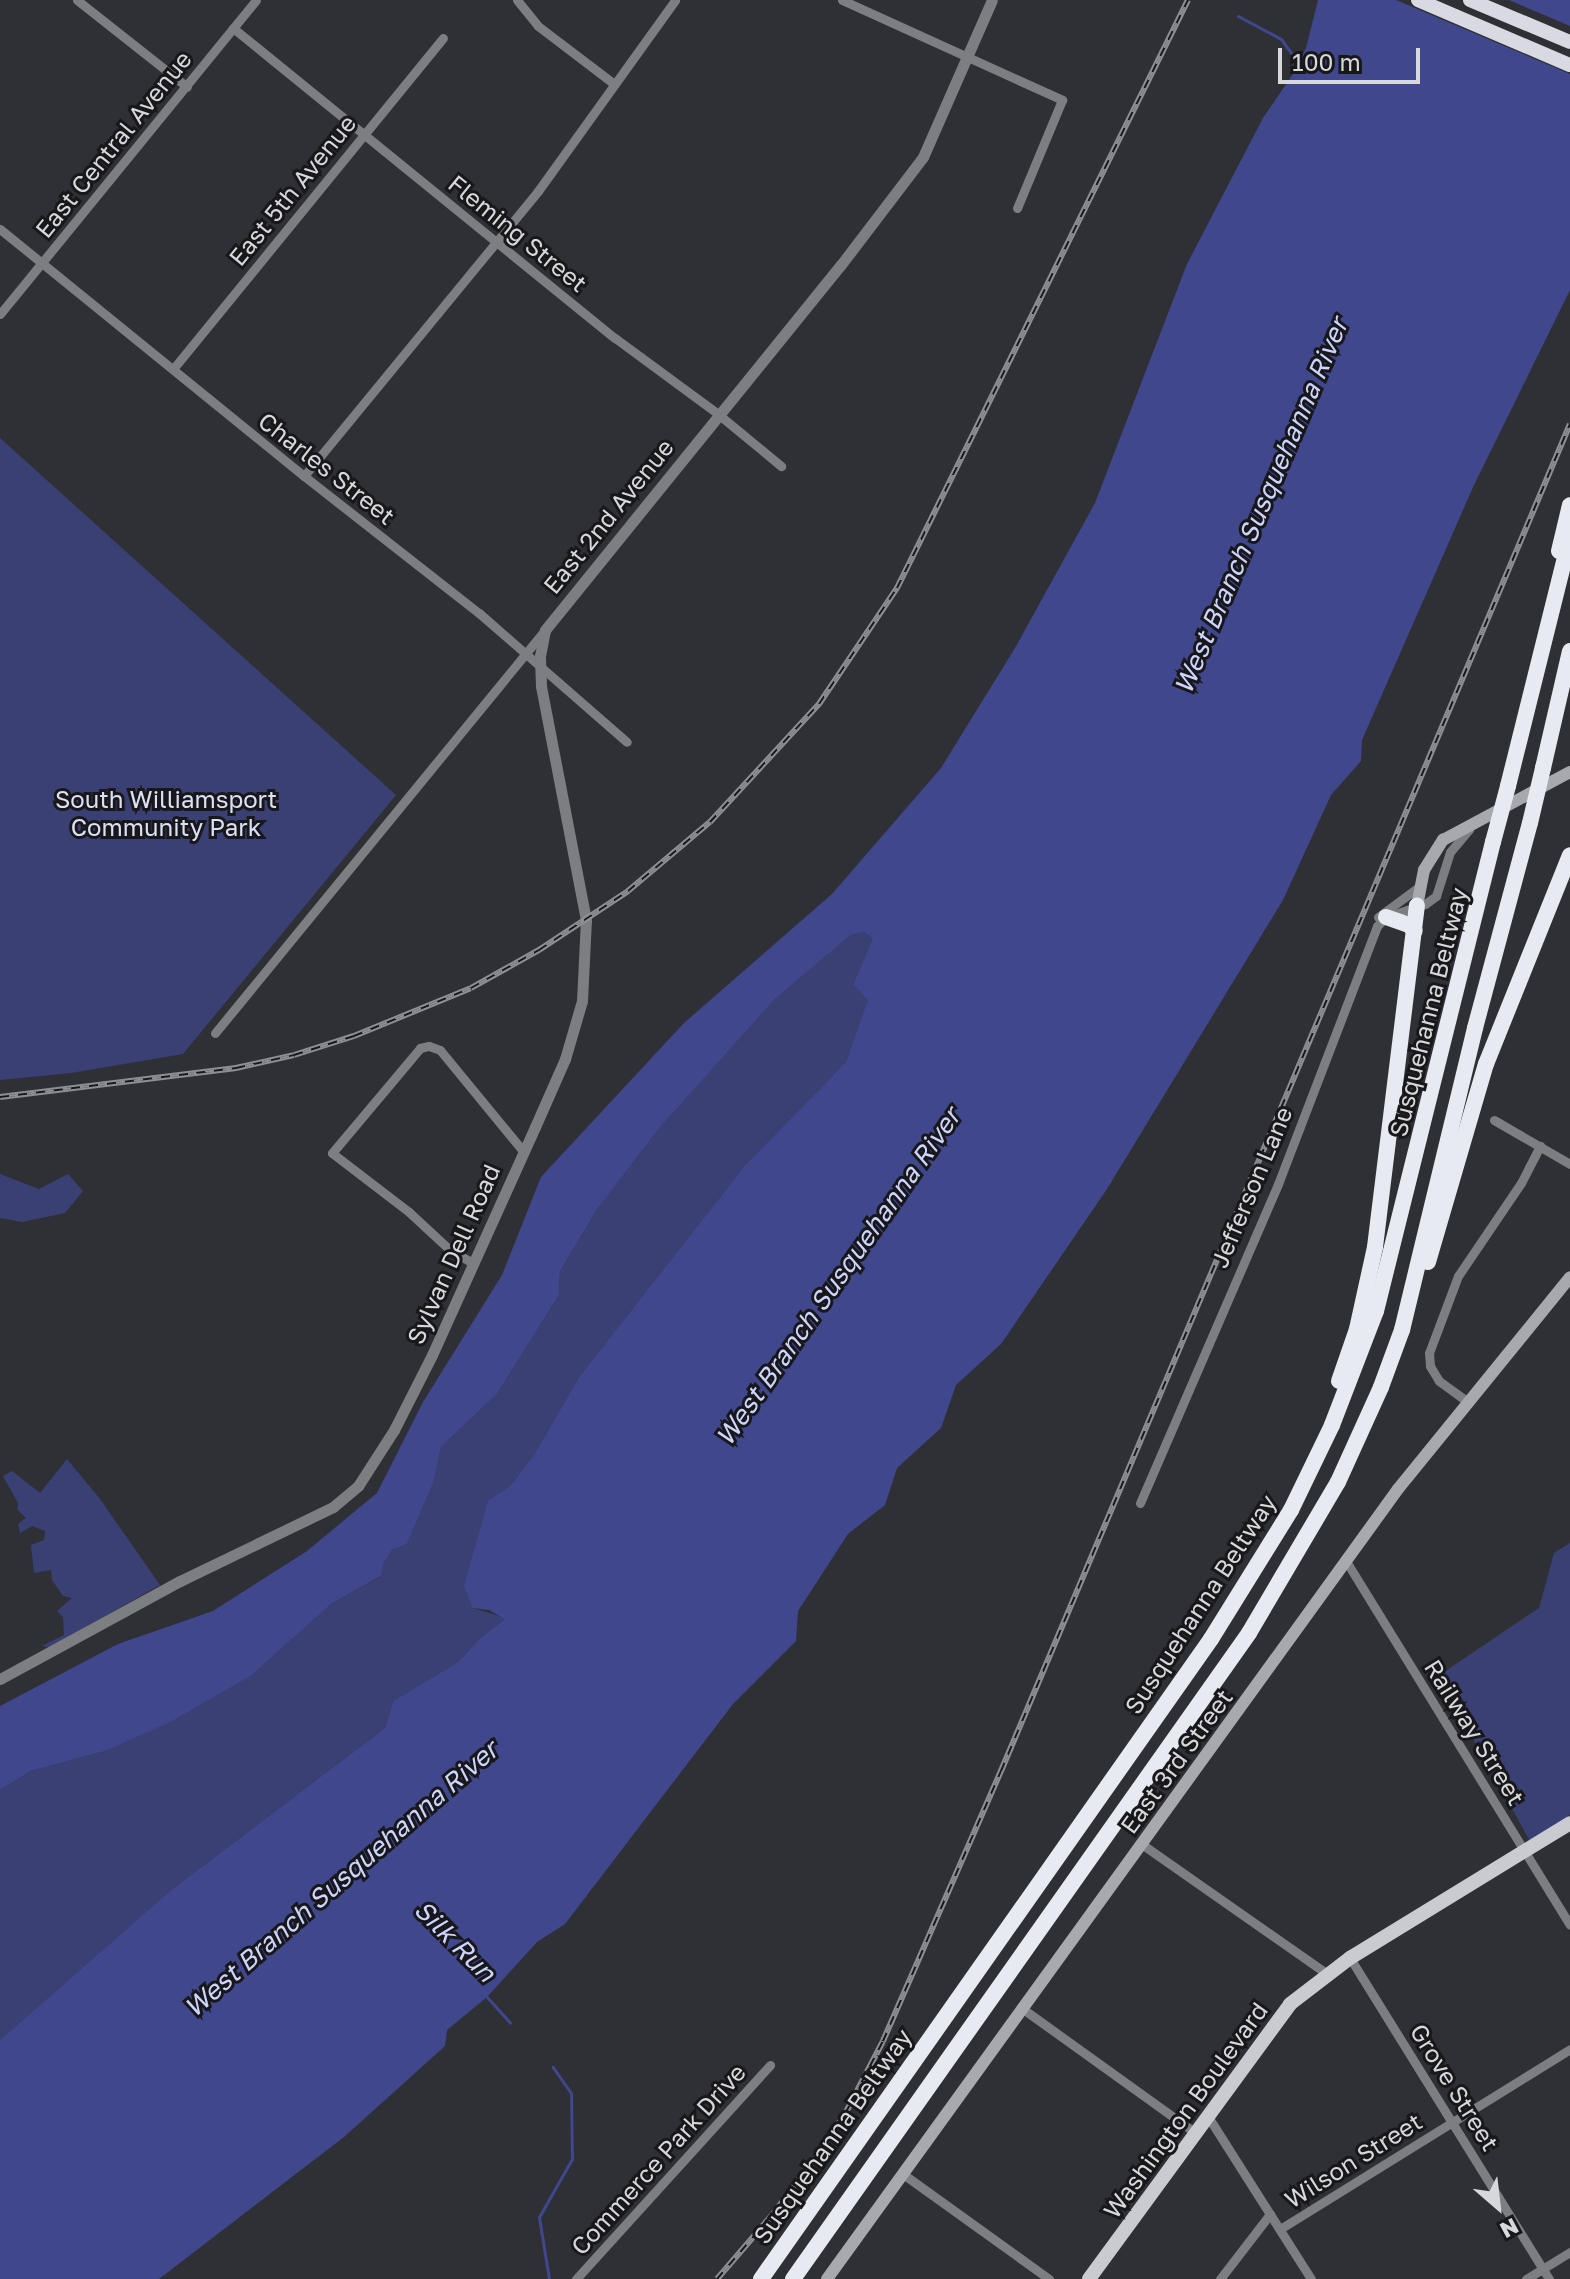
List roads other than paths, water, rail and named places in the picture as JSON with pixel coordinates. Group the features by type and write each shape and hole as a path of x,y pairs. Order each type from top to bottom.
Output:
{"highway":[{"path":"1418,0 1570,65"},
{"path":"1470,0 1570,42"},
{"path":"1540,652 1570,505"},
{"name":"Susquehanna Beltway","path":"761,2279 1211,1639 1272,1544 1332,1425 1376,1311 1570,538"},
{"name":"Susquehanna Beltway","path":"793,2279 1249,1633 1338,1482 1381,1387 1402,1330 1530,823 1570,651"},
{"path":"1563,680 1570,660"},
{"path":"1402,1330 1421,1284 1486,1064 1570,855"},
{"path":"1272,1544 1337,1387 1366,1292 1380,1214 1417,906"},
{"path":"1381,922 1409,925 1415,931"}],"main road":[{"path":"1417,906 1430,858 1443,840 1570,772"},
{"name":"East 3rd Street","path":"827,2279 1420,1460 1570,1277"},
{"name":"Washington Boulevard","path":"1089,2279 1279,2015 1350,1958 1570,1823"}],"street":[{"path":"77,0 187,87"},
{"name":"East Central Avenue","path":"0,314 256,0"},
{"path":"517,0 538,26 614,84"},
{"path":"304,476 497,243 675,0"},
{"path":"842,0 1062,100 1017,208"},
{"name":"East 2nd Avenue","path":"215,1033 545,630 923,157 992,0"},
{"name":"Fleming Street","path":"233,28 615,338 718,414 781,466"},
{"name":"East 5th Avenue","path":"173,369 443,38"},
{"name":"Charles Street","path":"0,229 526,652 539,667 627,742"},
{"name":"Sylvan Dell Road","path":"0,1679 180,1581 312,1518 350,1494 375,1462 415,1392 577,1027 586,978 585,911 539,667 545,630"},
{"path":"1381,922 1436,896 1450,852 1483,818"},
{"name":"Jefferson Lane","path":"1140,1503 1278,1184 1381,922 1376,919 1383,910 1420,886"},
{"path":"473,1263 450,1250 409,1212 332,1153 424,1046 440,1050 523,1151"},
{"path":"1494,1120 1568,1159"},
{"path":"1468,1402 1439,1381 1429,1357 1458,1276 1516,1191 1540,1146"},
{"name":"Railway Street","path":"1346,1561 1570,1925"},
{"path":"1143,1845 1327,1974"},
{"name":"Grove Street","path":"1350,1958 1549,2279"},
{"path":"1023,2009 1194,2132"},
{"name":"Wilson Street","path":"1280,2229 1570,2049"},
{"name":"Commerce Park Drive","path":"576,2279 770,2065"},
{"path":"1207,2115 1311,2279"},
{"path":"903,2174 1049,2279"},
{"path":"1220,2279 1270,2214"},
{"path":"1526,2279 1570,2252"}],"water":[{"name":"West Branch Susquehanna River","path":"1318,0 1570,0 1570,290 1474,485 1362,740 1361,761 1331,795 1283,900 1107,1189 1001,1344 956,1385 941,1428 897,1468 885,1505 848,1534 798,1611 796,1641 733,1704 565,1924 537,1942 487,1997 447,2030 445,2046 344,2137 159,2279 0,2279 0,2040 171,1890 385,1728 393,1701 458,1662 480,1638 505,1619 489,1610 473,1608 464,1586 488,1501 511,1485 535,1453 579,1377 746,1164 846,1062 868,1000 853,984 873,939 864,932 851,935 775,999 657,1131 596,1211 560,1271 559,1295 497,1394 441,1447 434,1481 407,1544 392,1550 383,1564 381,1576 331,1604 252,1675 172,1721 105,1751 31,1771 0,1790 0,1706 118,1644 213,1611 307,1551 377,1493 423,1402 502,1275 541,1177 684,1023 832,894 941,768 1015,648 1095,503 1187,264 1263,118 1293,74 1306,48"}],"waterway":[{"path":"1238,16 1281,39 1299,64"},
{"name":"Silk Run","path":"486,1996 510,2023"},
{"name":"Silk Run","path":"549,2279 539,2217 572,2159 571,2093 553,2067"}],"railway":[{"path":"0,1097 236,1068 294,1055 354,1036 471,988 539,950 628,891 710,822 819,704 897,588 1188,0"},
{"path":"717,2279 773,2214 816,2157 845,2114 883,2041 1001,1771 1570,424"}],"park label":[{"name":"South Williamsport Community Park","path":"166,813"}]}
